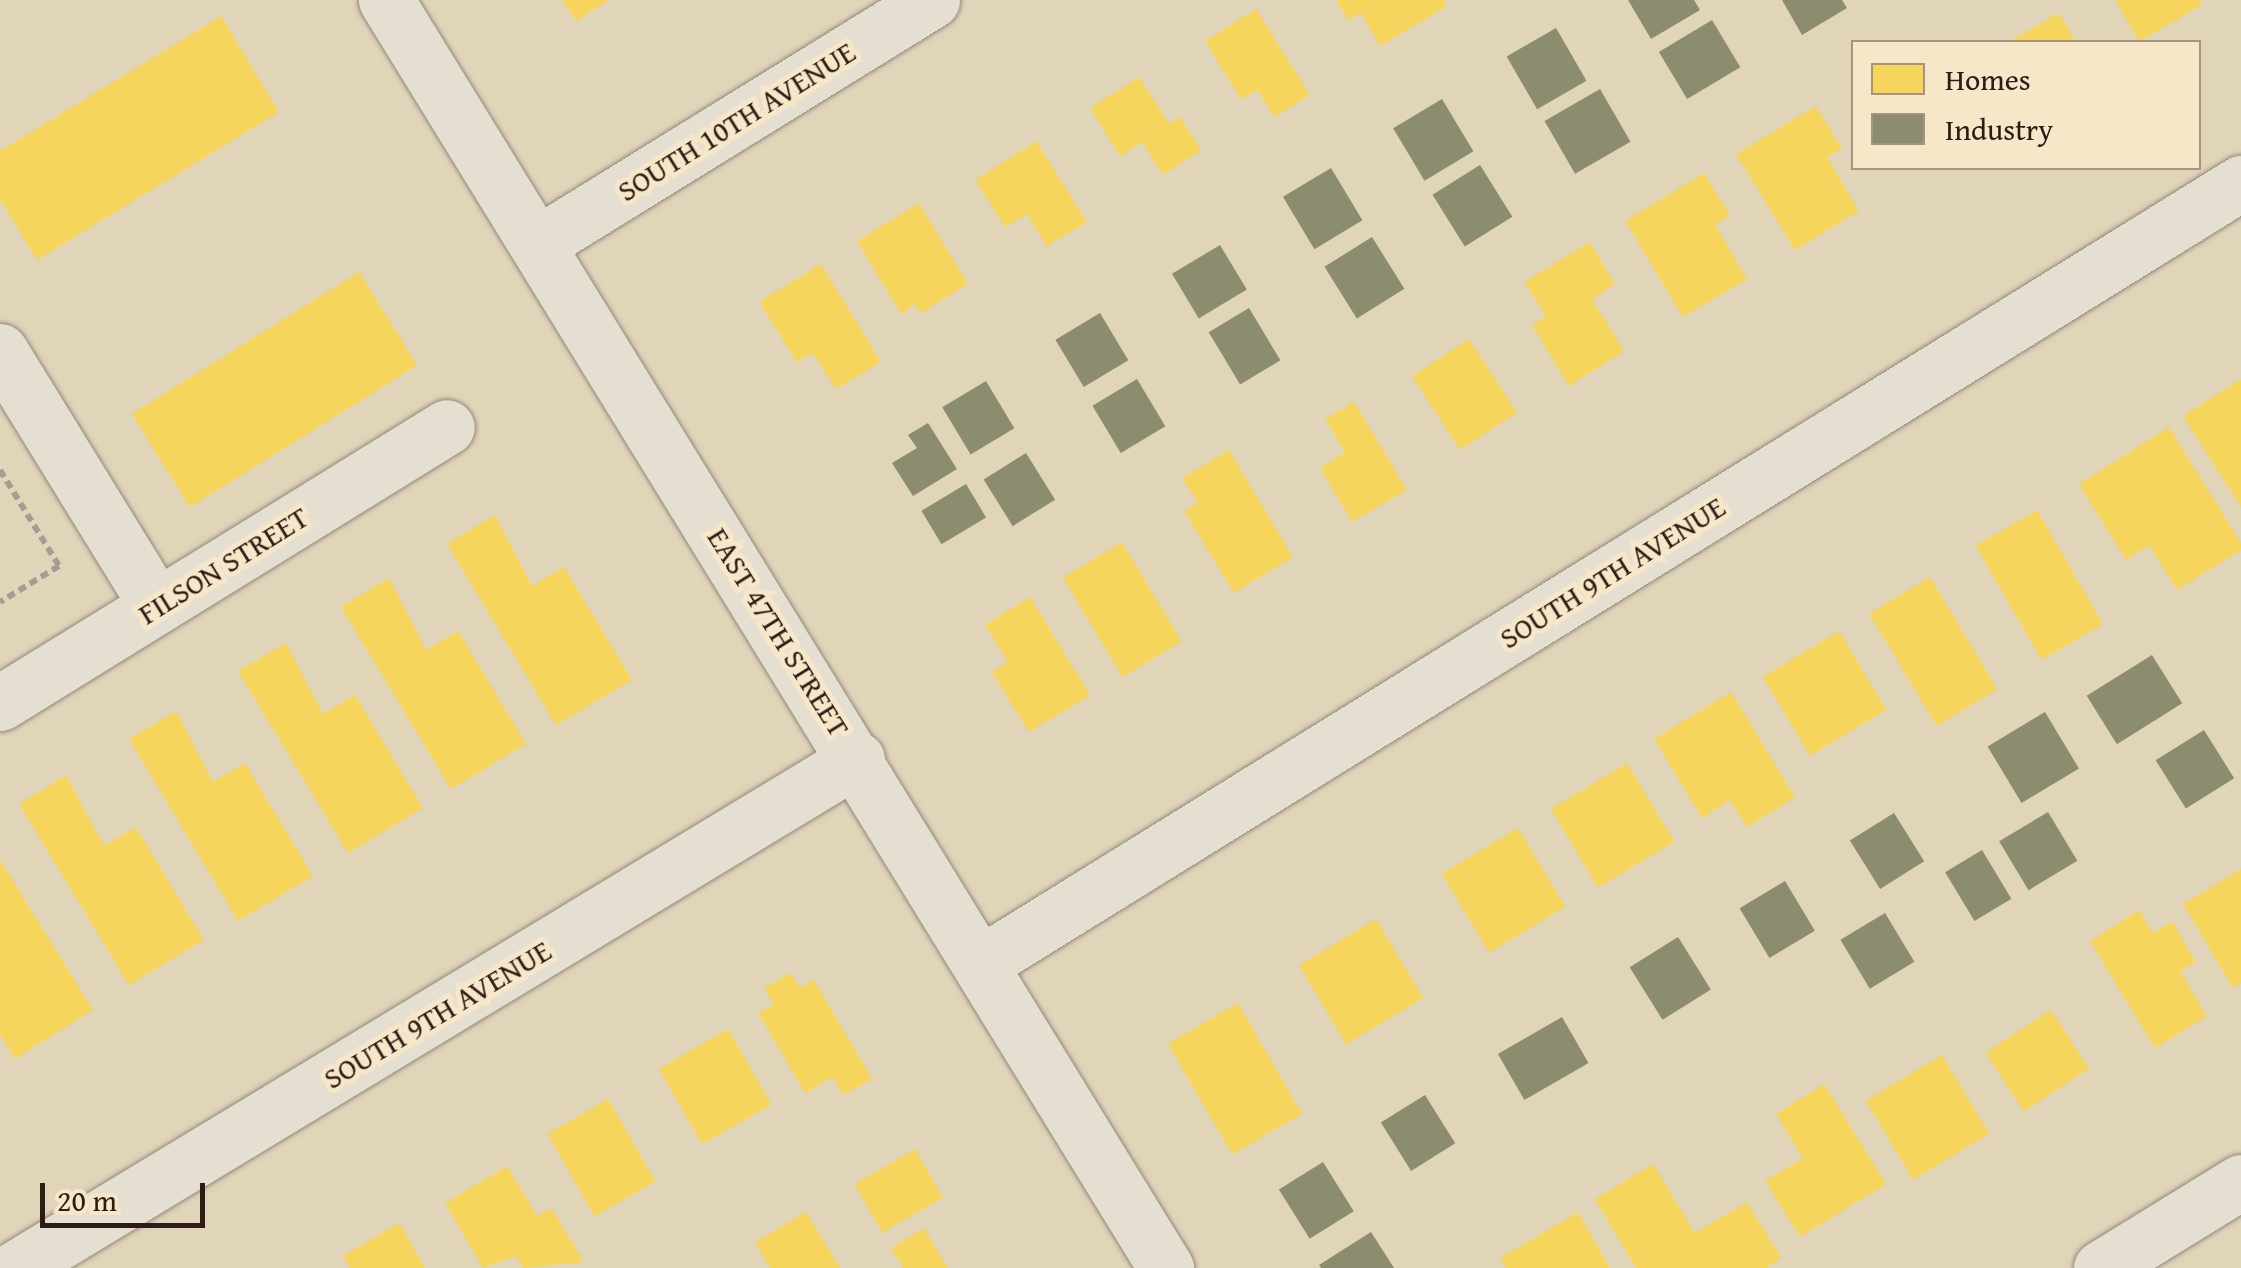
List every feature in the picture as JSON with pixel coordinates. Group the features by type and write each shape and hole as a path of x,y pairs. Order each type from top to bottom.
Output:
{"street":[{"name":"EAST 47TH STREET","path":"386,0 982,962 1166,1268"},
{"name":"SOUTH 10TH AVENUE","path":"539,243 932,0"},
{"name":"SOUTH 9TH AVENUE","path":"982,962 2241,183"},
{"path":"0,351 157,606"},
{"name":"FILSON STREET","path":"0,703 447,427"},
{"name":"SOUTH 9TH AVENUE","path":"16,1268 857,759"},
{"path":"2101,1268 2241,1182"}],"path":[{"path":"0,470 60,566 0,602"}],"building: Homes":[{"path":"562,0 609,0 576,21"},
{"path":"1336,0 1443,0 1447,6 1380,46 1361,13 1348,20"},
{"path":"2115,0 2199,0 2202,5 2142,40 2138,40"},
{"path":"1256,9 1310,95 1274,117 1257,90 1241,99 1205,41"},
{"path":"2059,13 2075,40 2012,40"},
{"path":"221,16 279,112 37,260 0,199 0,151"},
{"path":"1139,77 1169,124 1180,117 1201,150 1163,175 1142,142 1120,156 1090,108"},
{"path":"1816,106 1842,149 1827,157 1859,211 1795,250 1736,154"},
{"path":"1036,141 1087,222 1047,246 1027,214 1005,227 975,180"},
{"path":"1704,173 1730,215 1715,225 1747,279 1683,317 1625,221"},
{"path":"919,203 968,284 921,313 915,304 901,314 857,241"},
{"path":"1590,242 1615,284 1592,299 1624,351 1569,386 1532,325 1546,316 1524,282"},
{"path":"821,264 881,362 836,389 813,353 797,362 759,302"},
{"path":"359,272 417,365 190,507 132,414"},
{"path":"1469,339 1517,413 1460,450 1412,376"},
{"path":"2241,379 2241,507 2183,416"},
{"path":"1354,402 1407,490 1352,522 1320,468 1345,452 1325,419"},
{"path":"2169,427 2241,543 2241,550 2177,590 2149,545 2126,560 2079,484"},
{"path":"1229,450 1293,557 1234,593 1184,511 1198,503 1182,478"},
{"path":"2037,510 2103,624 2042,660 1976,546"},
{"path":"495,515 532,586 564,567 632,680 556,725 447,544"},
{"path":"1122,542 1182,641 1123,677 1063,578"},
{"path":"1930,577 1997,689 1937,726 1869,614"},
{"path":"389,578 426,650 458,631 526,744 451,789 341,607"},
{"path":"1030,597 1090,695 1029,732 992,672 1008,662 985,625"},
{"path":"1839,631 1886,710 1810,756 1763,677"},
{"path":"286,643 323,714 355,695 423,808 348,853 238,671"},
{"path":"1731,692 1795,797 1747,827 1730,800 1702,818 1654,739"},
{"path":"176,711 213,782 245,763 313,876 238,921 129,739"},
{"path":"1627,763 1674,842 1598,888 1551,809"},
{"path":"66,775 104,846 136,827 204,940 129,985 19,804"},
{"path":"1518,828 1565,907 1489,953 1442,874"},
{"path":"0,860 93,1010 15,1059 0,1034"},
{"path":"2241,869 2241,983 2233,988 2183,904"},
{"path":"2139,910 2153,933 2172,922 2196,962 2180,971 2207,1016 2155,1048 2090,941"},
{"path":"1376,919 1423,998 1346,1044 1299,965"},
{"path":"790,973 800,988 814,980 872,1079 843,1095 832,1077 805,1093 758,1013 774,1004 764,988"},
{"path":"1238,1003 1302,1114 1232,1154 1168,1044"},
{"path":"2051,1010 2089,1069 2024,1111 1986,1052"},
{"path":"728,1029 772,1104 702,1144 659,1069"},
{"path":"1942,1055 1989,1134 1913,1180 1866,1101"},
{"path":"1824,1084 1886,1184 1800,1237 1765,1181 1803,1158 1776,1114"},
{"path":"608,1099 656,1181 595,1216 547,1134"},
{"path":"915,1149 943,1197 882,1232 854,1184"},
{"path":"1653,1164 1695,1233 1747,1202 1781,1258 1766,1268 1636,1268 1595,1199"},
{"path":"507,1166 537,1216 551,1208 584,1262 523,1268 516,1256 483,1268 445,1203"},
{"path":"806,1212 840,1268 770,1268 755,1242"},
{"path":"1578,1212 1610,1268 1506,1268 1500,1258"},
{"path":"399,1223 425,1268 350,1268 343,1256"},
{"path":"924,1228 948,1268 903,1268 891,1248"}],"building: Industry":[{"path":"1628,0 1694,0 1700,10 1651,39"},
{"path":"1782,0 1842,0 1847,8 1802,35"},
{"path":"1712,20 1740,67 1687,99 1659,52"},
{"path":"1556,28 1586,81 1537,109 1507,56"},
{"path":"1600,89 1630,142 1575,174 1545,121"},
{"path":"1442,99 1473,151 1425,181 1393,128"},
{"path":"1480,165 1512,217 1465,246 1433,195"},
{"path":"1331,168 1362,220 1314,249 1283,197"},
{"path":"1372,237 1404,289 1357,318 1325,267"},
{"path":"1220,245 1247,290 1199,318 1172,274"},
{"path":"1249,308 1280,360 1240,384 1209,332"},
{"path":"1100,313 1128,360 1084,387 1055,340"},
{"path":"1137,379 1165,426 1121,453 1092,406"},
{"path":"986,381 1014,428 971,454 942,407"},
{"path":"928,423 957,469 913,496 892,463 917,448 908,435"},
{"path":"1026,453 1055,500 1013,526 984,479"},
{"path":"966,484 986,517 942,544 921,511"},
{"path":"2152,655 2182,703 2117,744 2087,696"},
{"path":"2045,712 2079,769 2022,803 1988,747"},
{"path":"2204,730 2234,778 2186,809 2156,760"},
{"path":"2048,812 2077,861 2028,890 1999,841"},
{"path":"1894,813 1924,861 1880,889 1850,841"},
{"path":"1982,850 2011,899 1974,921 1945,872"},
{"path":"1785,881 1815,931 1769,958 1740,908"},
{"path":"1885,913 1914,962 1870,989 1840,940"},
{"path":"1678,937 1711,990 1663,1020 1630,967"},
{"path":"1562,1017 1588,1063 1524,1100 1498,1054"},
{"path":"1425,1095 1455,1143 1411,1171 1381,1123"},
{"path":"1323,1162 1354,1211 1310,1239 1279,1190"},
{"path":"1371,1232 1394,1268 1321,1268 1319,1265"}]}
